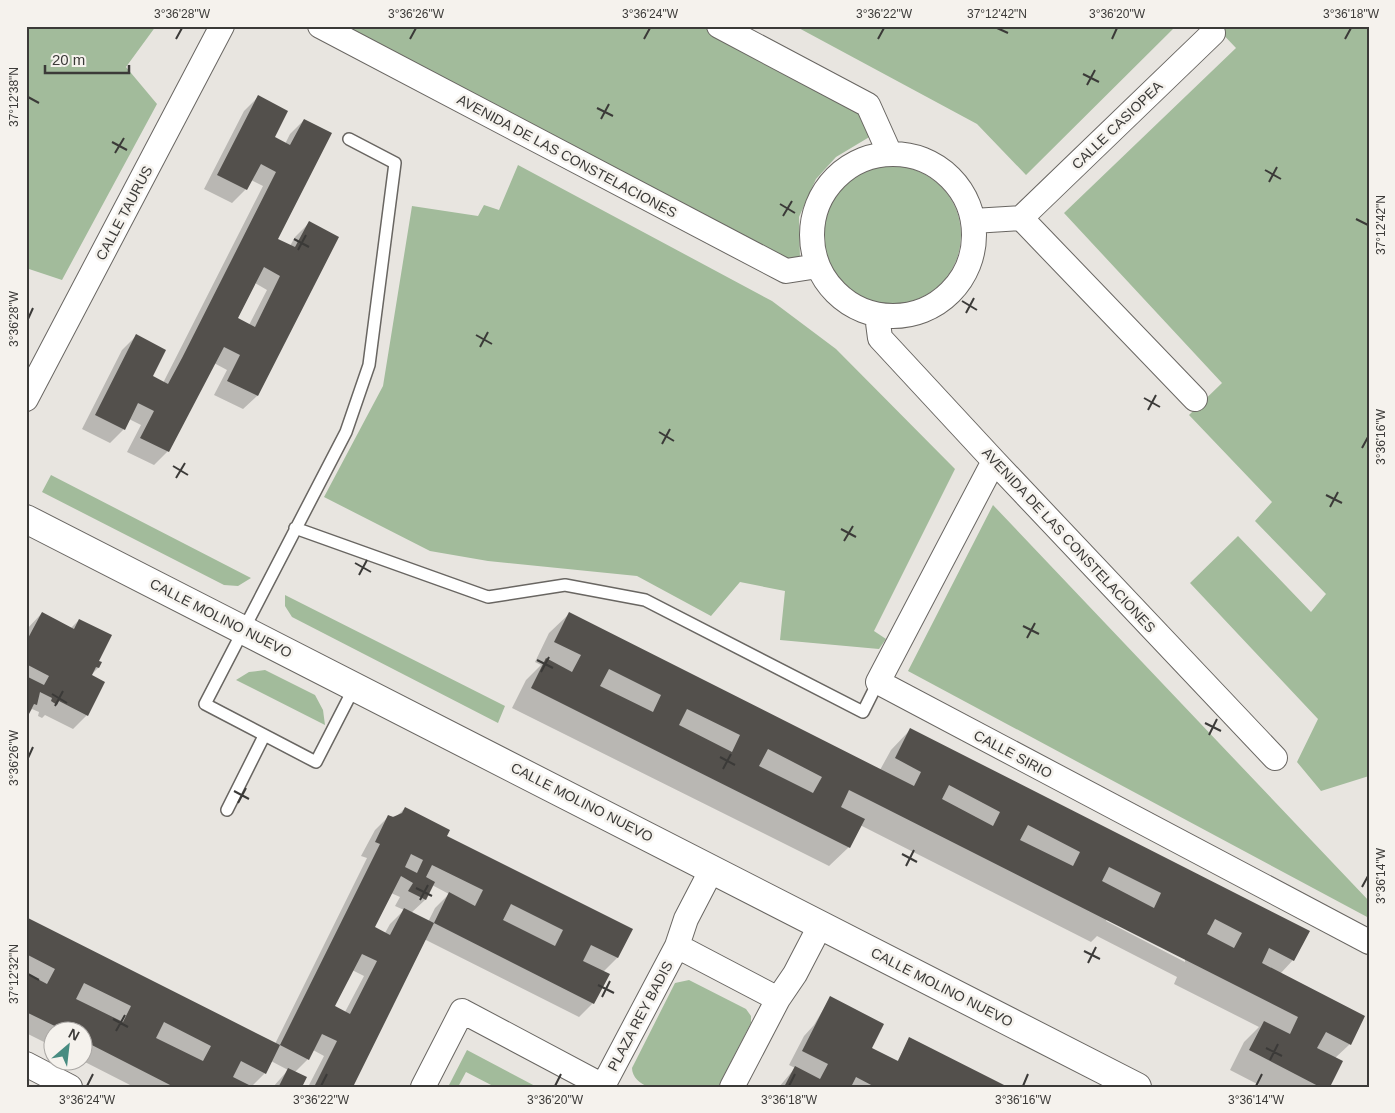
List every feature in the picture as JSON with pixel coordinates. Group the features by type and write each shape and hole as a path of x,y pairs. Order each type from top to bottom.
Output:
{"street":[{"name":"CALLE TAURUS","path":"26,399 222,26"},
{"name":"AVENIDA DE LAS CONSTELACIONES","path":"320,26 786,271 818,266"},
{"path":"719,26 868,105 890,154"},
{"name":"CALLE CASIOPEA","path":"1021,218 1213,33"},
{"path":"890,154 913,156 941,170 953,180 966,199 974,221 973,248 965,272 950,293 928,308 903,316 877,315 852,305 832,289 818,266 811,241 814,215 824,191 841,172 864,158 890,154"},
{"path":"974,221 1021,218 1195,399"},
{"name":"AVENIDA DE LAS CONSTELACIONES","path":"877,315 880,338 1275,758"},
{"path":"878,682 994,461"},
{"name":"CALLE MOLINO NUEVO","path":"26,519 1137,1087"},
{"name":"CALLE SIRIO","path":"878,682 1369,942"},
{"name":"PLAZA REY BADIS","path":"423,1087 462,1011 604,1086 677,946 686,919 712,869"},
{"path":"732,1087 778,998 795,974 820,924"},
{"name":"PLAZA REY BADIS","path":"677,946 778,998"},
{"path":"26,1064 70,1087"}],"lane":[{"path":"349,139 395,163 369,365 346,432 204,704 316,762 355,686"},
{"path":"296,528 488,597 565,585 645,600 863,712 878,682"},
{"path":"227,810 264,736"}],"green space":[{"path":"26,26 156,26 126,67 157,104 62,280 26,268"},
{"path":"345,26 702,26 862,110 871,136 836,157 816,179 799,217 800,259 780,259"},
{"path":"795,26 1176,26 1026,175 977,124"},
{"path":"1215,26 1369,26 1369,776 1321,791 1297,762 1318,719 1190,583 1238,536 1311,612 1326,594 1255,521 1272,502 1189,415 1222,383 1064,213 1236,48"},
{"path":"518,165 772,301 836,349 955,469 874,631 886,639 879,649 780,640 785,591 740,582 711,616 637,576 488,561 430,551 324,497 383,386 412,206 478,216 484,205 499,210"},
{"path":"892,166 918,172 941,186 955,209 961,235 955,261 941,284 918,298 892,304 866,298 843,284 829,261 823,235 829,209 843,186 866,172"},
{"path":"51,475 251,578 238,586 224,585 42,492"},
{"path":"993,505 1369,901 1369,918 908,671"},
{"path":"285,595 505,706 498,723 292,617 285,606"},
{"path":"265,670 315,695 323,710 325,725 236,680 249,672"},
{"path":"689,980 746,1009 751,1016 751,1023 718,1087 649,1087 637,1080 632,1068 675,983"},
{"path":"467,1050 537,1087 495,1087 466,1072 458,1087 448,1087"}],"building":[{"path":"258,95 288,111 275,137 290,145 304,119 332,133 278,239 295,247 309,221 339,237 258,396 227,381 240,355 224,347 169,452 140,438 154,411 138,403 125,430 95,415 136,334 166,350 153,376 168,384 276,172 261,164 247,190 217,175","holes":["264,267 280,276 255,327 238,318"]},
{"path":"42,612 74,629 79,619 112,635 99,661 102,662 99,668 96,667 92,675 105,682 88,716 59,701 57,705 51,701 52,698 40,692 37,705 34,704 26,720 26,676 44,685 49,676 26,664 26,642"},
{"path":"569,612 914,786 921,772 895,758 910,728 1310,931 1294,961 1269,948 1262,963 1365,1016 1351,1045 1326,1032 1317,1048 1343,1061 1330,1087 1320,1087 1249,1050 1264,1021 1290,1034 1298,1017 849,790 841,807 865,819 850,848 531,688 546,658 572,672 581,655 554,642","holes":["609,669 661,695 653,712 600,686","687,709 740,735 732,752 679,725","768,749 822,777 813,793 759,766","949,785 1000,812 993,826 942,799","1028,825 1080,852 1073,866 1020,840","1109,867 1161,893 1154,908 1102,881","1215,919 1242,933 1234,948 1207,934"]},
{"path":"405,807 450,830 447,836 633,929 618,958 591,945 583,961 610,974 594,1004 434,923 353,1087 314,1087 337,1041 322,1034 309,1060 280,1045 380,844 375,842 388,815 393,817 402,813","holes":["411,854 423,860 417,873 405,867","432,865 483,890 475,906 449,892 434,923 404,908 390,935 375,927 401,876 413,883 408,891 426,900 435,882 426,877","511,904 563,930 555,946 503,920","362,954 377,961 350,1014 335,1006"]},
{"path":"26,917 280,1045 266,1074 241,1061 233,1077 253,1087 174,1087 92,1045 92,1020 42,1020 26,1012 26,973 47,984 55,969 26,954","holes":["84,983 131,1006 123,1022 76,999","164,1022 211,1046 203,1061 156,1038"]},
{"path":"830,996 884,1024 872,1048 898,1061 909,1037 1008,1087 875,1087 856,1077 851,1087 784,1087 795,1066 820,1079 828,1064 802,1051"},
{"path":"288,1068 307,1077 302,1087 279,1086"}]}
